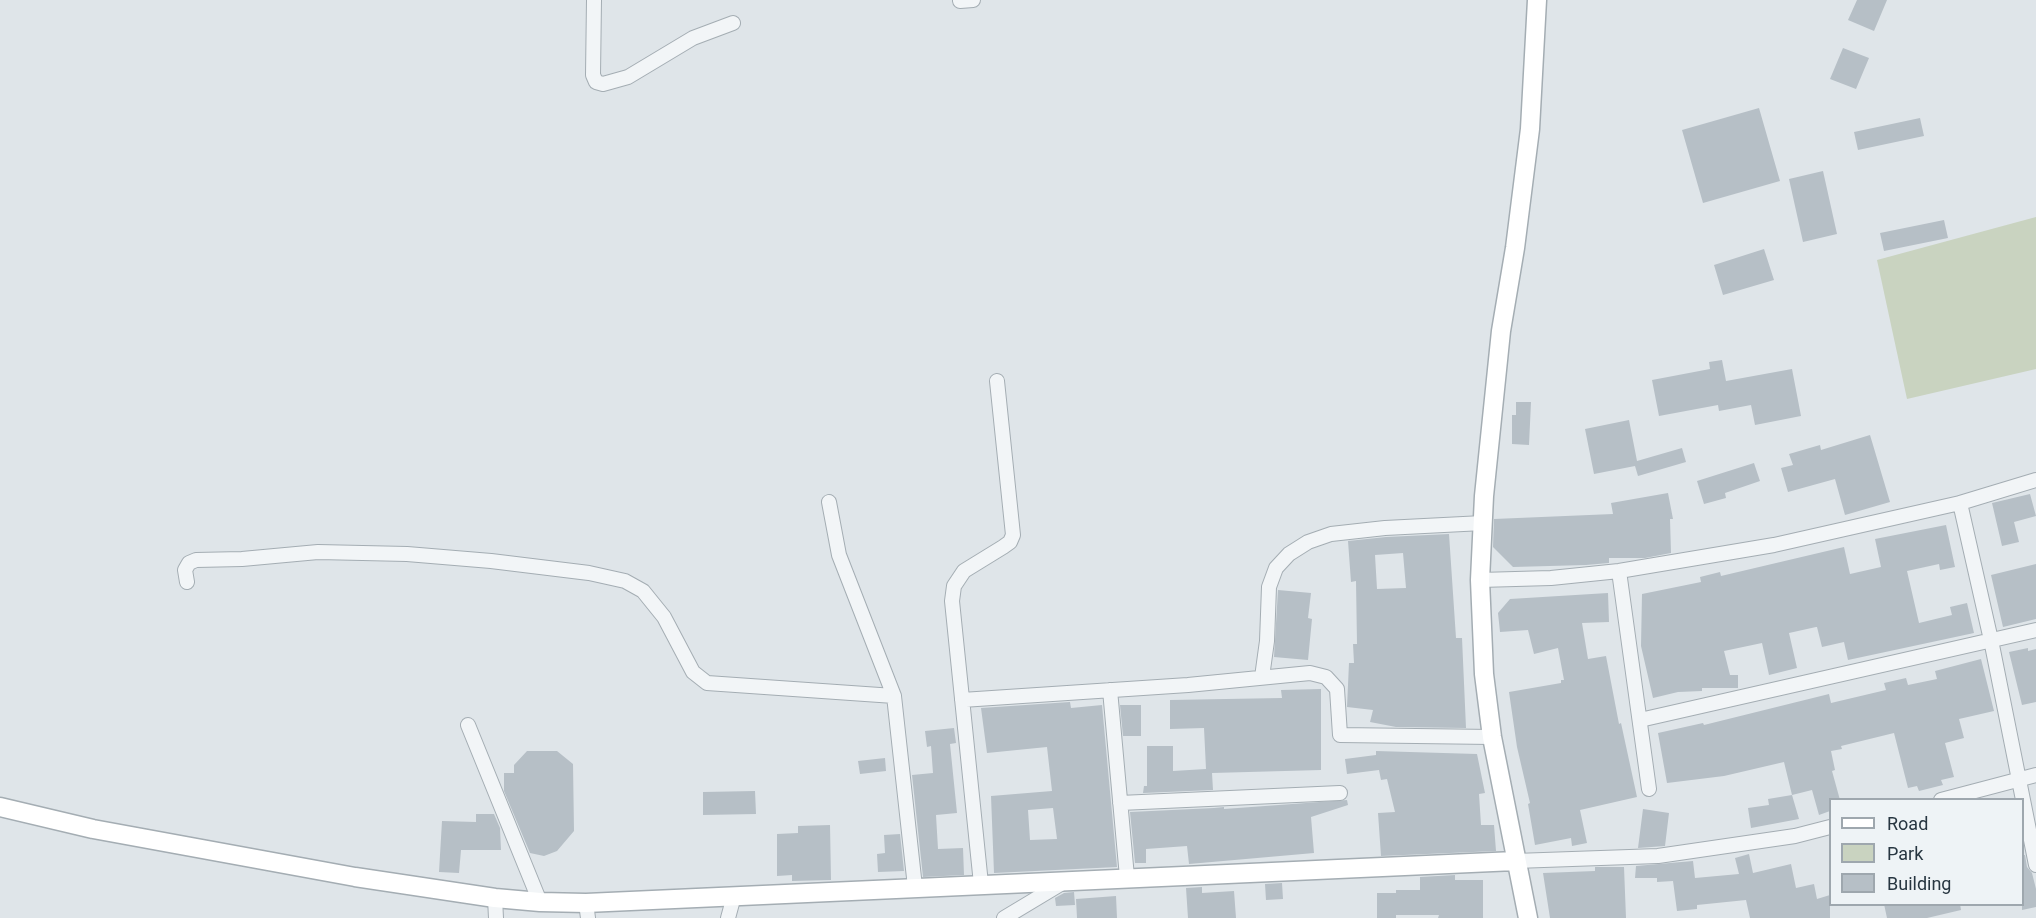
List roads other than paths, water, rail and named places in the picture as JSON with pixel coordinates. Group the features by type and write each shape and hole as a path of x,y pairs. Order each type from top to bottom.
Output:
{"street":[{"path":"594,0 593,75 596,82 603,84 628,77 693,39 733,22"},
{"path":"1528,918 1492,737 1484,674 1480,579 1501,331 1515,248 1530,129 1537,0"},
{"path":"981,884 952,602 954,586 964,571 1010,542 1013,535 997,381"},
{"path":"1480,579 1551,578 1619,571 1774,545 1960,503 2036,480"},
{"path":"829,502 839,555 894,696 915,887"},
{"path":"1960,503 1991,640 2023,798"},
{"path":"1262,677 1267,641 1269,587 1276,568 1289,554 1308,542 1331,534 1385,528 1483,524"},
{"path":"187,582 185,570 189,563 196,560 242,559 318,552 407,554 589,573 626,581 643,591 667,623 693,672 707,683 894,696"},
{"path":"1619,571 1649,789"},
{"path":"1640,720 2036,630"},
{"path":"962,700 1188,685 1310,673 1326,676 1337,689 1340,735 1492,737"},
{"path":"1110,690 1127,877"},
{"path":"468,725 540,902"},
{"path":"1949,798 2036,775"},
{"path":"1120,803 1340,793"},
{"path":"2024,805 2036,865"},
{"path":"0,807 93,829 355,878 495,898 540,902 587,911 734,896 1127,877 1658,856 1794,836 1829,827"},
{"path":"1004,918 1067,880"},
{"path":"728,918 734,896"},
{"path":"495,898 496,918"}]}
